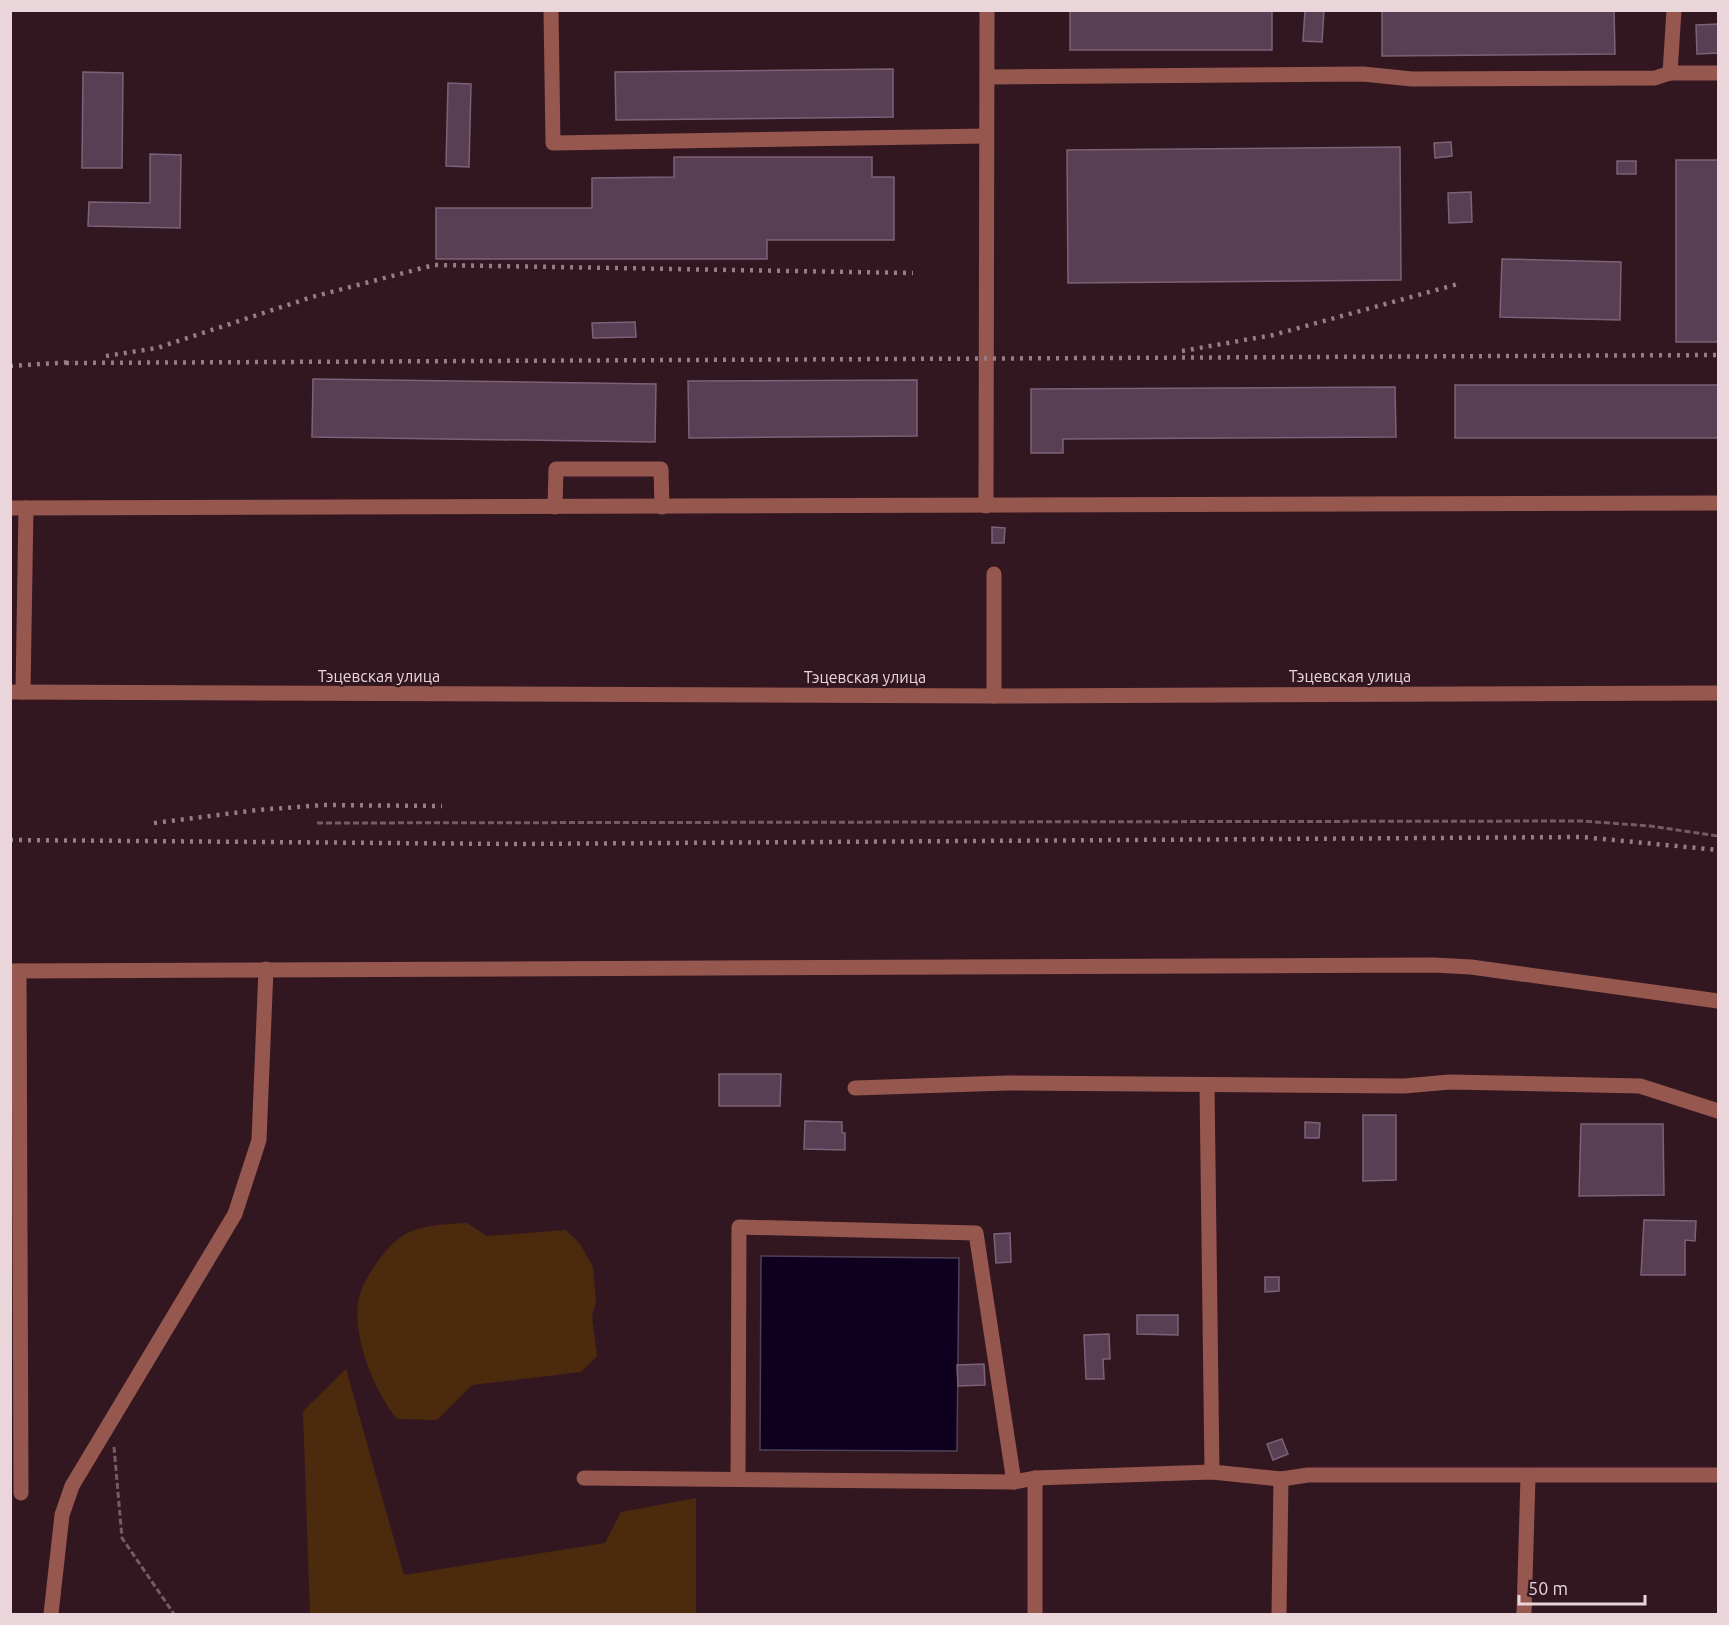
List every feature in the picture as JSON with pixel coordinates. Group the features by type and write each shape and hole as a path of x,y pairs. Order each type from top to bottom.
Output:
{"street":[{"path":"551,10 553,143 986,136"},
{"path":"986,506 987,10"},
{"path":"1671,73 1674,10"},
{"path":"987,77 1363,74 1412,79 1655,78 1671,73 1719,73"},
{"path":"555,507 556,469 661,469 662,507"},
{"path":"17,692 18,508 1719,503"},
{"path":"994,574 994,696"},
{"name":"Тэцевская улица","path":"17,692 994,696 1719,693"},
{"path":"21,1493 14,1077 15,971 1433,965 1471,967 1719,1001"},
{"path":"51,1614 62,1515 72,1486 235,1214 260,1140 266,969"},
{"path":"855,1088 1007,1083 1404,1086 1449,1083 1546,1083 1640,1086 1719,1111"},
{"path":"1207,1085 1212,1472"},
{"path":"738,1479 739,1227 976,1233 1014,1482"},
{"path":"584,1478 1014,1482 1035,1478 1212,1472 1281,1479 1308,1475 1719,1476"},
{"path":"1524,1614 1528,1477"},
{"path":"1035,1478 1035,1614"},
{"path":"1279,1614 1281,1479"}],"path":[{"path":"317,823 1582,821 1650,826 1719,836"},
{"path":"112,1419 122,1538 174,1614"}],"shaded area":[{"path":"467,1223 487,1236 566,1230 580,1244 593,1267 596,1302 592,1316 597,1356 581,1372 472,1385 437,1420 397,1419 381,1395 362,1348 357,1317 361,1292 378,1261 402,1236 426,1227"},
{"path":"761,1256 959,1258 957,1451 760,1450"},
{"path":"346,1369 404,1575 605,1543 621,1512 696,1498 696,1614 310,1614 303,1411"}],"building":[{"path":"1070,10 1272,10 1272,50 1070,50"},
{"path":"1305,10 1324,10 1322,42 1303,41"},
{"path":"1382,10 1614,10 1615,54 1382,56"},
{"path":"1719,24 1719,53 1697,54 1696,25"},
{"path":"893,69 893,117 616,120 615,72"},
{"path":"83,72 123,73 122,168 82,168"},
{"path":"448,83 471,84 469,167 446,166"},
{"path":"1451,142 1452,156 1435,158 1434,143"},
{"path":"1400,147 1401,280 1068,283 1067,150"},
{"path":"150,154 181,155 180,228 88,226 89,202 150,203"},
{"path":"674,157 872,157 872,177 894,177 894,240 767,240 767,259 436,259 436,208 592,208 592,178 674,177"},
{"path":"1676,160 1719,160 1719,342 1676,342"},
{"path":"1617,161 1636,161 1636,174 1617,174"},
{"path":"1471,192 1472,222 1449,223 1448,193"},
{"path":"1502,259 1621,262 1620,320 1500,317"},
{"path":"635,322 636,337 593,338 592,323"},
{"path":"313,379 656,384 655,442 312,437"},
{"path":"917,380 917,436 689,438 688,381"},
{"path":"1455,385 1719,385 1719,438 1455,438"},
{"path":"1395,387 1396,437 1063,439 1063,453 1031,453 1031,389"},
{"path":"992,527 1005,528 1004,543 992,543"},
{"path":"719,1074 781,1074 780,1106 719,1106"},
{"path":"1363,1115 1396,1115 1396,1180 1363,1181"},
{"path":"805,1121 842,1122 842,1133 845,1133 845,1150 804,1149"},
{"path":"1305,1122 1320,1123 1319,1138 1305,1138"},
{"path":"1581,1124 1663,1124 1664,1195 1579,1196"},
{"path":"1644,1220 1696,1221 1695,1241 1685,1240 1685,1275 1641,1275"},
{"path":"1010,1233 1011,1262 996,1263 994,1234"},
{"path":"1265,1277 1279,1277 1279,1291 1265,1292"},
{"path":"1137,1315 1178,1315 1178,1335 1137,1334"},
{"path":"1109,1334 1110,1359 1103,1359 1104,1379 1086,1379 1084,1335"},
{"path":"984,1364 985,1385 958,1386 957,1365"},
{"path":"1282,1439 1288,1454 1273,1460 1267,1444"}],"railway":[{"path":"106,356 157,348 312,297 434,265 913,273"},
{"path":"1182,351 1273,335 1458,284"},
{"path":"66,363 1718,355"},
{"path":"10,366 73,362"},
{"path":"154,823 258,810 323,805 442,806"},
{"path":"10,840 513,844 1582,837 1718,850"}]}
